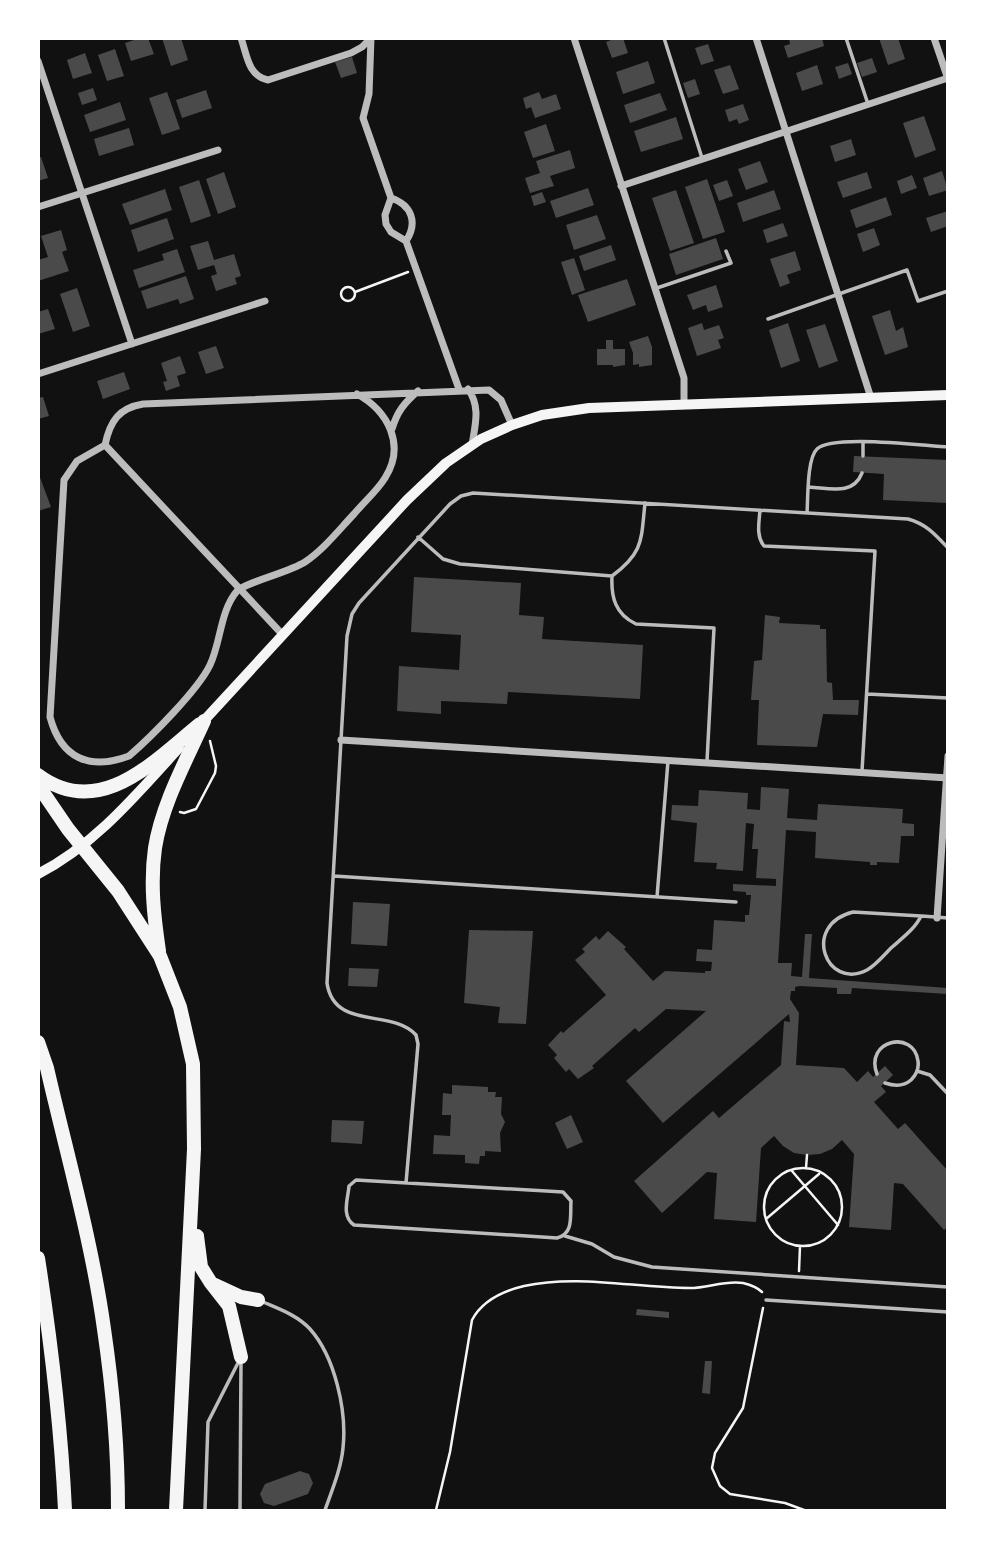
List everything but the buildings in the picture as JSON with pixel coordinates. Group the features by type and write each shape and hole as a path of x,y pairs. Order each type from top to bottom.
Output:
{"highway":[{"path":"38,775 75,792 108,788 131,779 204,721"},
{"path":"160,956 153,904 155,849 179,775 204,721"},
{"path":"38,785 118,891 160,956 180,1007 193,1064 192,1203 176,1510"},
{"path":"38,1042 47,1068 104,1327 114,1405 118,1510"},
{"path":"192,1203 201,1266 229,1306 241,1357"},
{"path":"38,1258 54,1357 65,1510"},
{"path":"211,1283 241,1297 258,1300"}],"main road":[{"path":"43,872 82,845 125,808 414,493 438,470 472,445 512,425 570,410 947,395"}],"street":[{"path":"241,38 252,71 268,80 351,53 371,38"},
{"path":"371,38 369,94 363,118 391,198 385,215 386,224 398,238 406,241 463,389 473,398 477,411 472,445"},
{"path":"574,38 684,378 684,404"},
{"path":"756,38 871,398"},
{"path":"621,186 947,79 934,38"},
{"path":"38,61 132,344"},
{"path":"38,207 218,150"},
{"path":"391,198 405,205 413,219 411,235 406,241"},
{"path":"38,374 265,301"},
{"path":"357,394 372,402 384,414 391,429 394,446 392,463 385,478 323,548 305,562 284,574 239,589 228,606 215,652 201,680 129,755 113,762 95,763 65,748 55,733 50,717 64,480 77,461 105,445 113,420 121,411 131,406 357,394 463,389 494,391 504,405 512,425"},
{"path":"391,429 396,414 405,401 418,391"},
{"path":"105,445 282,634"},
{"path":"341,740 947,778"},
{"path":"937,918 947,756"}],"lane":[{"path":"664,38 702,158"},
{"path":"846,38 868,104"},
{"path":"655,289 731,263 726,251"},
{"path":"768,319 907,270 918,301 947,290"},
{"path":"863,442 863,456"},
{"path":"807,513 811,459 816,449 827,443 863,442 947,447"},
{"path":"809,487 850,489 859,482 862,473"},
{"path":"406,1183 418,1039 410,1028 346,1011 332,1000 327,983 347,636 352,614 367,593 450,503 473,493 908,519 930,528 947,548"},
{"path":"418,537 443,559 460,564 612,576 629,563 638,551 645,503"},
{"path":"760,510 759,531 764,546 875,551 862,773"},
{"path":"612,576 614,601 627,619 636,624 714,628 707,763"},
{"path":"867,694 947,698"},
{"path":"657,897 668,761"},
{"path":"334,876 736,902"},
{"path":"921,916 901,939 866,970 853,973 838,970 824,955 822,945 825,933 841,915 860,911 947,918"},
{"path":"877,1074 874,1063 882,1046 895,1041 909,1045 916,1052 919,1061 912,1079 895,1086 885,1083"},
{"path":"917,1071 930,1076 947,1094"},
{"path":"565,1236 570,1229 571,1201 563,1192 352,1181 349,1185 346,1213 348,1220 354,1225 557,1238 565,1236 592,1244 614,1257 638,1265 947,1287"},
{"path":"258,1300 289,1313 309,1329 320,1343 333,1371 339,1391 343,1447 340,1466 325,1510"},
{"path":"766,1300 947,1312"},
{"path":"205,1510 208,1422 241,1357"},
{"path":"240,1510 241,1357"}],"path":[{"path":"355,292 416,269"},
{"path":"345,287 355,292 355,298 351,302 341,297 341,291 345,287"},
{"path":"174,809 184,813 196,809 215,773 214,756 204,721"},
{"path":"806,1168 807,1155"},
{"path":"806,1168 821,1172 833,1182 840,1195 842,1210 838,1225 828,1237 815,1244 800,1246 785,1242 773,1232 766,1219 764,1204 768,1189 778,1177 791,1170 806,1168"},
{"path":"791,1170 838,1225"},
{"path":"766,1219 821,1172"},
{"path":"799,1277 800,1246"},
{"path":"436,1510 450,1452 471,1320 481,1306 492,1298 523,1286 572,1281 694,1288 717,1283 745,1284 761,1290 766,1300 761,1311 743,1408 715,1453 712,1468 720,1486 730,1494 785,1503 804,1510"}]}
